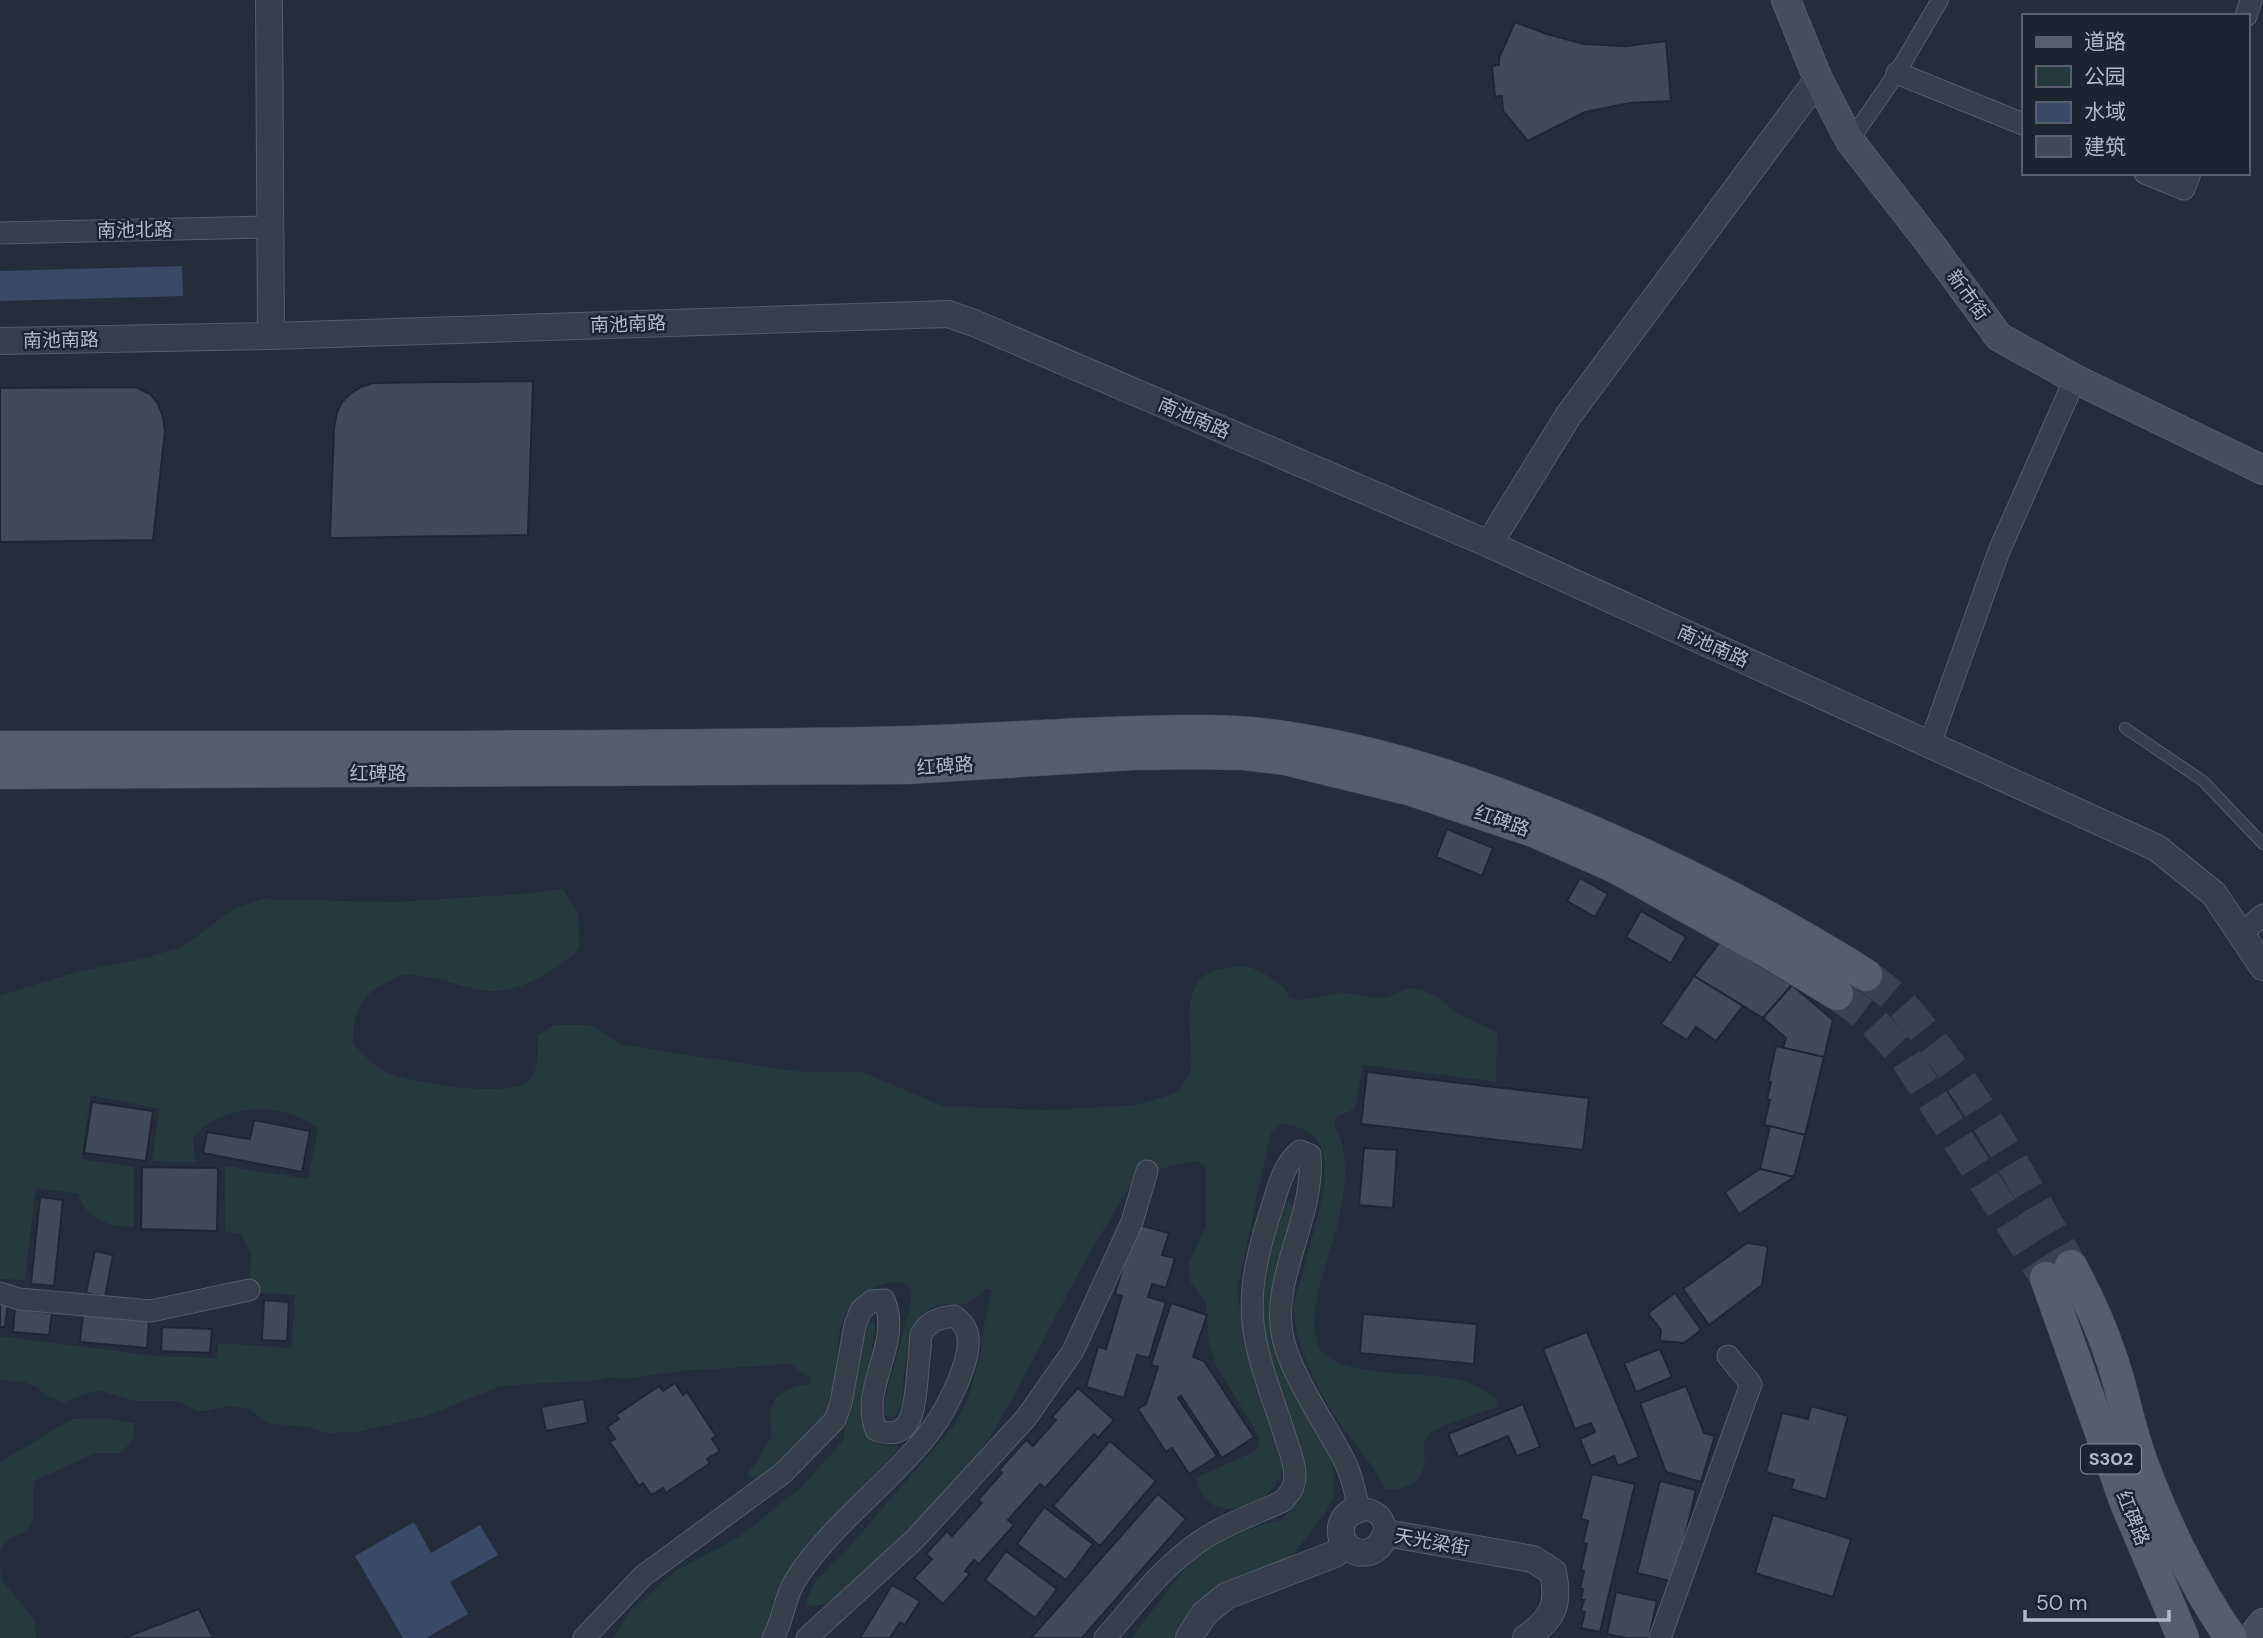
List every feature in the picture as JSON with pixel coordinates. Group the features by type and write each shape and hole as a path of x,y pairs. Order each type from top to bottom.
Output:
{"main road":[{"name":"新市街","path":"1786,0 1818,79 1850,141 1999,337 2075,379 2263,470"},
{"path":"0,747 900,743 1170,731 1230,731 1291,738 1380,756 1539,808 1740,901 1808,938 1866,975"},
{"name":"红碑路","path":"0,773 819,770 907,768 1194,752 1258,756 1328,768 1412,790 1536,832 1615,867 1837,994"},
{"name":"红碑路","path":"2183,1638 2126,1503 2059,1272 2084,1290 2110,1354 2145,1469 2179,1548 2213,1613 2231,1638"},
{"path":"2251,1638 2263,1623"}],"street":[{"path":"270,0 271,336"},
{"path":"1850,141 1897,73 1940,0"},
{"path":"1897,73 2022,124"},
{"path":"1489,544 1568,416 1818,79"},
{"path":"2150,175 2184,189 2189,175"},
{"name":"南池北路","path":"0,233 271,227"},
{"name":"南池南路","path":"0,341 271,336 948,314 1489,544 2158,848 2214,894 2263,967"},
{"path":"1930,744 1999,551 2075,379"},
{"path":"2241,934 2263,915"},
{"path":"1105,1638 1187,1550 1218,1531 1283,1501 1291,1492 1295,1481 1293,1460 1258,1349 1253,1324 1252,1292 1263,1235 1276,1194 1291,1158 1300,1151 1310,1155 1311,1172 1305,1209 1281,1299 1281,1332 1288,1356 1345,1461 1359,1508"},
{"path":"807,1638 915,1539 1026,1418 1073,1351 1132,1222 1147,1171"},
{"path":"0,1293 19,1298 151,1311 249,1290"},
{"path":"584,1638 643,1576 783,1473 835,1420 841,1403 855,1325 861,1310 872,1301 884,1300 890,1314 872,1399 871,1417 876,1430 887,1434 901,1431 909,1422 913,1410 922,1335 926,1327 938,1319 954,1316 963,1323 968,1344 953,1393 942,1414 925,1439 828,1540 795,1580 773,1638"},
{"path":"1660,1638 1751,1384 1728,1356"},
{"path":"1189,1638 1204,1614 1226,1596 1335,1554 1345,1545 1341,1538 1341,1524 1349,1512 1359,1508 1377,1512 1386,1525 1386,1533"},
{"name":"天光梁街","path":"1345,1545 1357,1553 1373,1552 1379,1547 1386,1533 1533,1559 1553,1573 1557,1592 1554,1611 1540,1628 1526,1638"}],"lane":[{"path":"2125,728 2203,781 2263,844"}],"green space":[{"path":"563,889 578,914 580,948 561,964 526,984 502,991 480,990 415,975 399,976 366,997 358,1010 353,1044 377,1067 392,1074 455,1087 499,1089 516,1087 531,1077 537,1060 537,1036 554,1025 590,1025 623,1045 801,1072 862,1072 943,1106 1048,1110 1137,1105 1178,1092 1191,1068 1189,1023 1192,993 1209,973 1226,968 1245,967 1259,971 1279,983 1290,998 1303,1000 1342,992 1373,998 1388,997 1408,988 1423,990 1439,998 1456,1013 1497,1032 1496,1082 1363,1065 1355,1109 1336,1117 1334,1124 1344,1157 1344,1194 1318,1294 1314,1327 1319,1347 1327,1357 1341,1364 1380,1372 1461,1380 1487,1392 1497,1400 1498,1406 1432,1432 1425,1439 1425,1461 1419,1477 1404,1488 1386,1490 1325,1400 1309,1369 1298,1337 1293,1304 1322,1198 1325,1164 1322,1149 1314,1137 1301,1128 1281,1124 1271,1132 1237,1290 1240,1310 1282,1456 1281,1475 1274,1487 1251,1504 1237,1508 1212,1504 1199,1488 1196,1478 1257,1450 1260,1438 1216,1365 1209,1345 1206,1304 1190,1281 1188,1264 1206,1226 1206,1167 1197,1161 1165,1168 1132,1184 1077,1276 992,1434 969,1466 852,1590 831,1602 819,1605 807,1605 816,1580 844,1553 955,1424 967,1401 981,1353 992,1290 987,1288 967,1303 941,1305 923,1315 911,1337 901,1404 894,1417 888,1417 884,1413 884,1403 912,1292 908,1285 903,1283 888,1283 860,1297 850,1306 843,1320 833,1388 822,1420 808,1437 774,1468 762,1476 751,1478 747,1473 771,1438 770,1416 774,1402 789,1389 810,1384 810,1378 790,1364 680,1371 628,1379 608,1377 595,1381 498,1387 426,1416 358,1432 326,1433 307,1427 267,1423 250,1409 227,1406 197,1411 176,1401 133,1401 103,1391 91,1392 64,1402 45,1396 37,1387 23,1382 0,1380 0,1336 155,1356 217,1358 218,1343 291,1348 295,1295 262,1293 252,1289 251,1254 241,1234 225,1231 225,1166 308,1179 318,1128 304,1119 271,1110 237,1112 220,1117 193,1137 195,1162 152,1161 159,1109 91,1095 81,1159 134,1167 134,1227 116,1226 93,1216 78,1194 36,1188 25,1280 0,1279 0,995 81,971 141,959 182,947 232,910 261,899 394,902"},
{"path":"1289,1201 1294,1210 1275,1298 1328,1451 1334,1483 1332,1501 1291,1558 1179,1638 1131,1638 1193,1558 1222,1541 1281,1519 1292,1509 1300,1495 1260,1334 1258,1301 1268,1248 1284,1202"},
{"path":"869,1322 873,1322 875,1327 861,1417 866,1433 874,1442 885,1446 901,1446 815,1540 765,1638 613,1638 629,1612 677,1570 739,1537 801,1487 843,1441 863,1331"},
{"path":"103,1418 134,1423 134,1438 121,1453 95,1453 34,1481 32,1522 28,1528 4,1544 0,1559 0,1462 72,1419"},
{"path":"0,1565 2,1581 35,1620 36,1638 0,1638"}],"water":[{"path":"182,266 183,296 0,301 0,271"},
{"path":"414,1522 431,1553 480,1525 498,1555 450,1582 468,1614 426,1638 403,1638 355,1556"}],"building":[{"path":"1515,22 1584,44 1626,46 1666,41 1671,101 1630,103 1585,112 1528,141 1503,111 1502,96 1495,97 1492,66 1499,65 1499,58"},
{"path":"533,381 528,535 330,538 334,428 337,412 350,394 373,383"},
{"path":"136,387 150,394 158,404 165,431 153,540 0,542 0,388"},
{"path":"1447,829 1493,848 1482,876 1436,857"},
{"path":"1580,878 1608,894 1595,917 1567,901"},
{"path":"1641,911 1686,937 1671,963 1626,937"},
{"path":"1720,942 1792,985 1763,1018 1694,976"},
{"path":"1694,976 1743,1006 1716,1041 1696,1027 1687,1040 1661,1024"},
{"path":"1792,985 1833,1020 1824,1057 1783,1048 1786,1038 1763,1018"},
{"path":"1776,1046 1824,1057 1805,1135 1764,1125 1770,1100 1767,1099 1771,1082 1768,1082"},
{"path":"1367,1072 1589,1098 1583,1150 1361,1124"},
{"path":"92,1102 153,1111 146,1161 84,1153"},
{"path":"254,1120 310,1131 302,1172 203,1153 207,1132 250,1139"},
{"path":"1770,1126 1805,1135 1794,1177 1760,1169"},
{"path":"1364,1148 1397,1150 1393,1208 1359,1205"},
{"path":"142,1167 218,1168 217,1231 141,1229"},
{"path":"1760,1169 1794,1177 1739,1214 1725,1192"},
{"path":"40,1197 63,1200 54,1286 31,1284"},
{"path":"1136,1224 1169,1233 1162,1255 1175,1258 1166,1288 1152,1284 1148,1297 1166,1302 1149,1358 1137,1355 1124,1398 1086,1387 1098,1347 1106,1349 1122,1296 1115,1294"},
{"path":"1747,1243 1768,1246 1762,1285 1709,1325 1683,1289"},
{"path":"95,1251 113,1255 105,1297 86,1293"},
{"path":"1675,1293 1701,1330 1684,1343 1660,1341 1661,1330 1648,1313"},
{"path":"264,1300 289,1302 287,1341 262,1340"},
{"path":"0,1303 8,1304 5,1327 0,1327"},
{"path":"1171,1303 1207,1315 1193,1357 1204,1361 1254,1437 1222,1458 1181,1396 1178,1398 1217,1456 1189,1474 1172,1448 1166,1452 1138,1409 1146,1404 1158,1367 1151,1365"},
{"path":"15,1309 52,1313 49,1335 13,1332"},
{"path":"83,1314 149,1320 147,1348 80,1342"},
{"path":"1363,1314 1477,1324 1474,1364 1360,1353"},
{"path":"162,1327 212,1329 210,1353 161,1351"},
{"path":"1587,1332 1639,1457 1618,1466 1614,1456 1591,1466 1580,1439 1595,1432 1591,1423 1575,1429 1543,1349"},
{"path":"1660,1349 1672,1377 1636,1392 1624,1363"},
{"path":"675,1383 683,1395 687,1392 716,1436 712,1439 720,1451 707,1459 710,1463 666,1493 663,1488 651,1495 643,1483 639,1486 610,1442 615,1439 607,1427 619,1419 616,1415 659,1386 663,1391"},
{"path":"1686,1386 1704,1433 1715,1436 1701,1482 1666,1472 1640,1403"},
{"path":"1078,1388 1114,1420 1098,1438 1094,1434 1045,1488 1040,1484 1008,1520 1014,1525 979,1564 974,1560 965,1571 970,1574 943,1604 914,1578 932,1559 926,1554 947,1531 952,1536 982,1503 978,1500 1002,1473 999,1470 1026,1440 1033,1446 1056,1420 1052,1417"},
{"path":"584,1399 588,1423 546,1431 541,1407"},
{"path":"1523,1404 1540,1447 1517,1456 1508,1436 1458,1457 1448,1434"},
{"path":"1811,1406 1848,1416 1826,1499 1791,1489 1794,1480 1766,1472 1782,1413 1808,1419"},
{"path":"1110,1441 1156,1481 1100,1546 1053,1506"},
{"path":"1592,1474 1635,1484 1600,1632 1581,1628 1585,1612 1581,1611 1584,1600 1581,1600 1583,1589 1580,1589 1584,1571 1581,1570 1587,1544 1583,1543 1588,1521 1581,1519"},
{"path":"1660,1481 1696,1490 1674,1582 1637,1573"},
{"path":"1158,1494 1186,1519 1082,1638 1031,1638"},
{"path":"1044,1507 1093,1544 1066,1580 1017,1544"},
{"path":"1773,1515 1851,1539 1833,1597 1755,1573"},
{"path":"1006,1551 1057,1589 1035,1618 985,1580"},
{"path":"892,1585 920,1601 905,1625 900,1622 890,1638 860,1638"},
{"path":"1616,1592 1657,1601 1649,1638 1626,1638 1607,1634"},
{"path":"199,1609 213,1638 124,1638"}],"tunnel":[{"path":"1866,975 1899,1002 1948,1063 1992,1129 2071,1266"},
{"path":"1837,994 1869,1018 1904,1055 2046,1278"}]}
